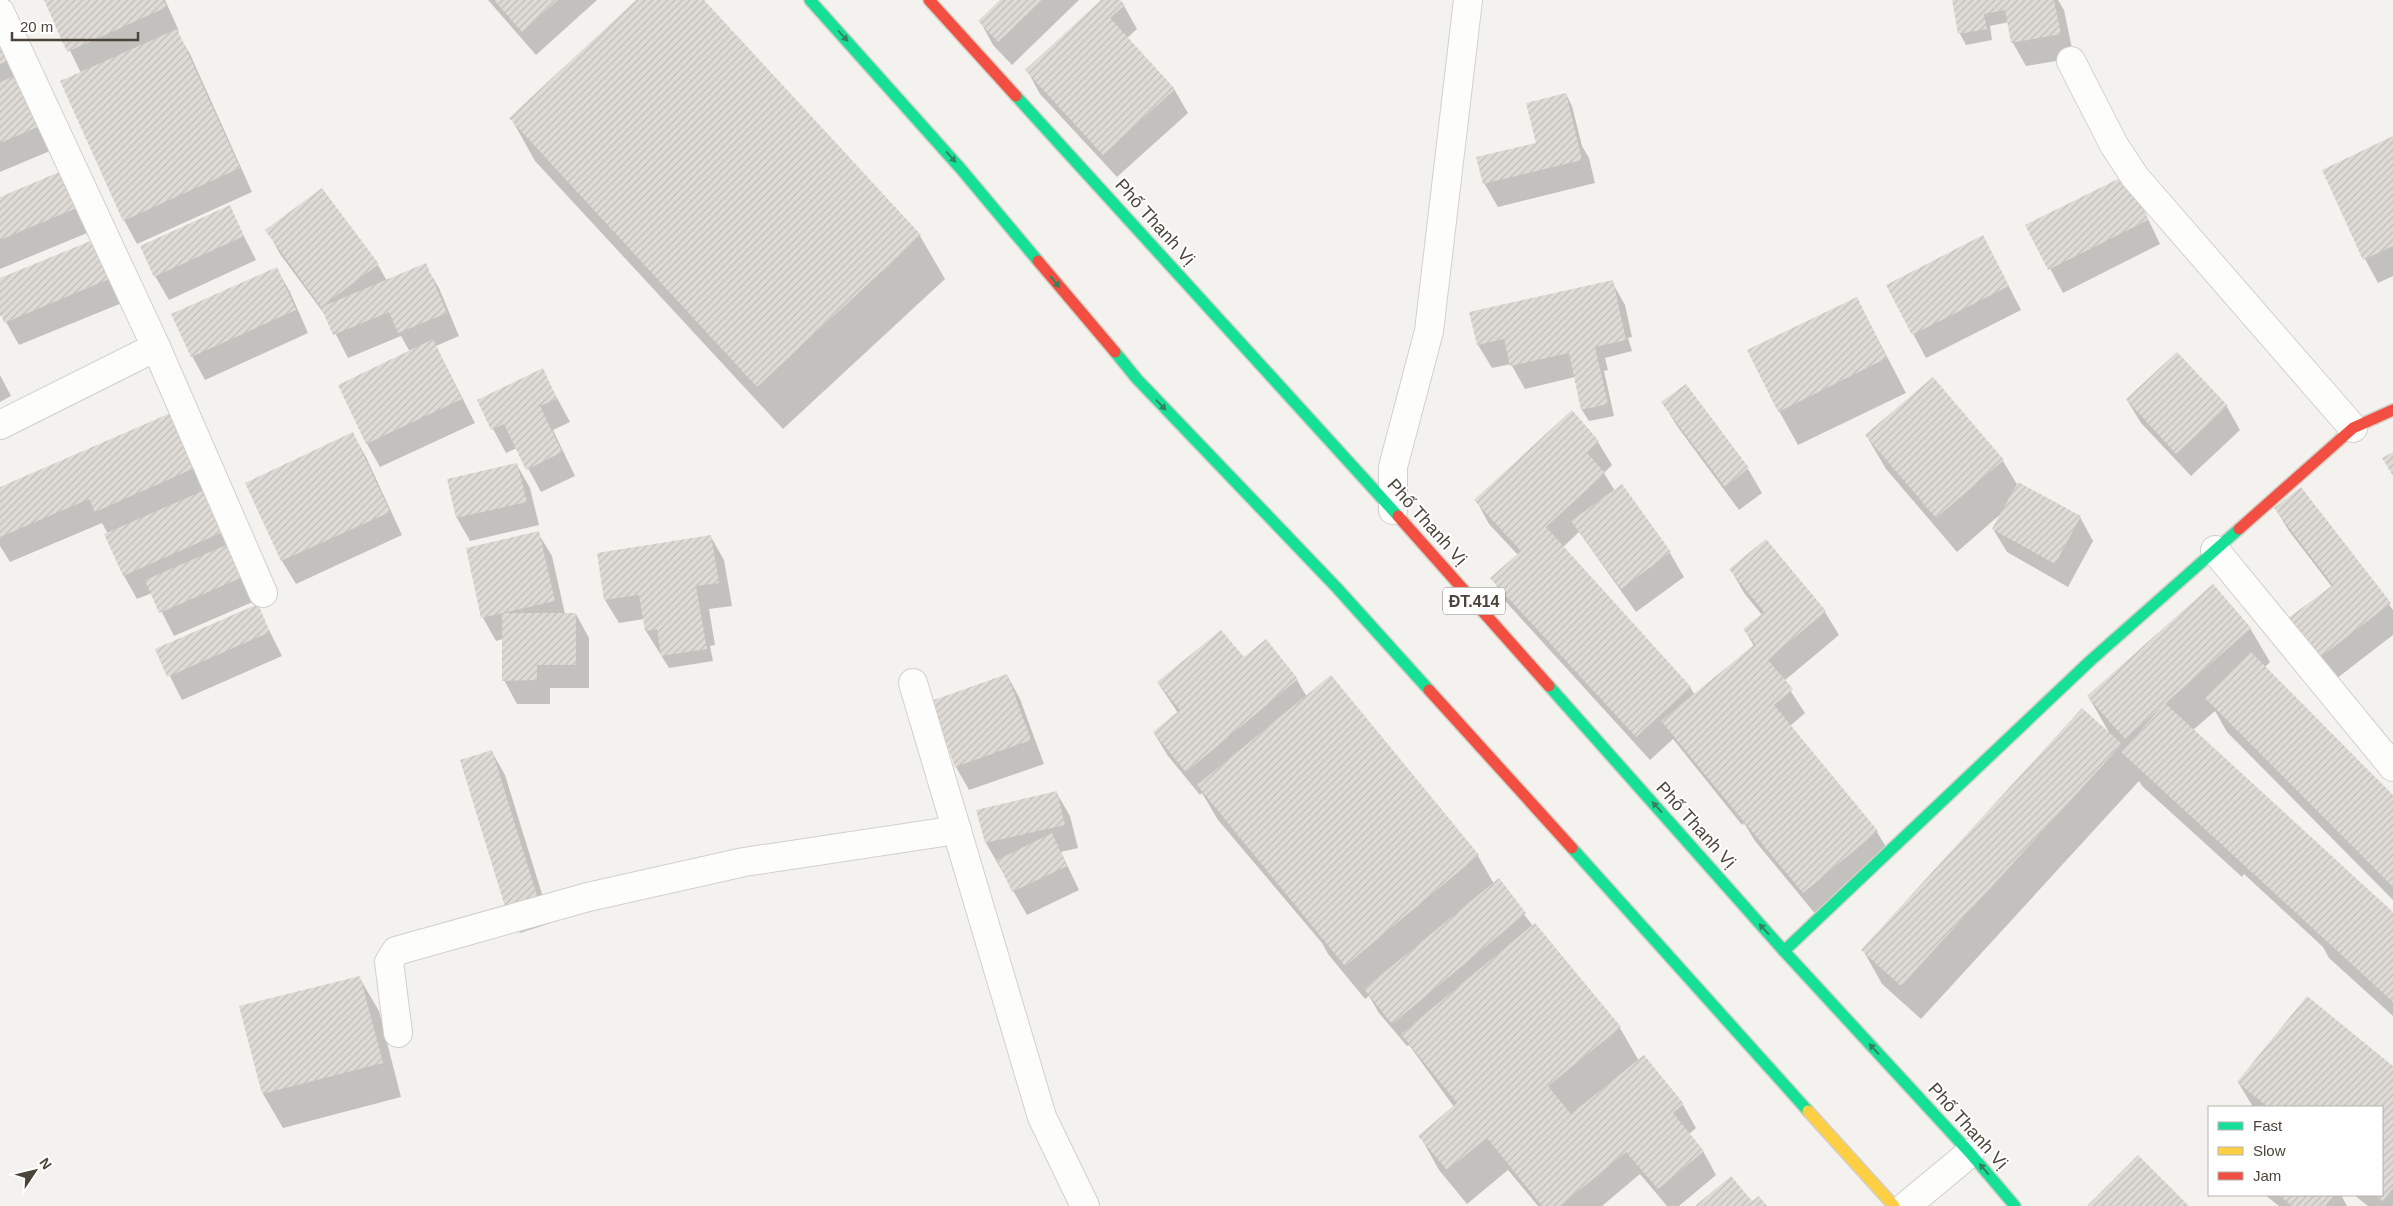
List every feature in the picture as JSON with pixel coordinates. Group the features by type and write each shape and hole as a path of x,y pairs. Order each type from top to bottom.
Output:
{"main road":[{"path":"810,0 961,168 1136,379 1337,588 1894,1206"},
{"name":"Phố Thanh Vị","path":"929,0 1393,510 1784,951 1970,1153 2015,1206"},
{"path":"1784,951 2090,661 2353,428 2393,410"}],"street":[{"path":"1393,510 1394,467 1429,331 1468,0"},
{"path":"0,12 156,347 263,592"},
{"path":"2071,61 2114,145 2135,177 2353,428"},
{"path":"0,425 156,347"},
{"path":"2215,550 2393,767"},
{"path":"914,683 1042,1117 1085,1206"},
{"path":"398,1033 389,962 396,951 588,896 744,862 957,830"},
{"path":"1906,1206 1970,1153"}],"building":[{"path":"44,0 163,0 167,7 67,52"},
{"path":"494,0 558,0 522,32"},
{"path":"636,0 704,0 921,235 757,387 509,118"},
{"path":"1000,0 1042,0 998,42 978,21"},
{"path":"1101,0 1120,0 1125,5 1110,18 1175,89 1103,155 1025,70"},
{"path":"1952,0 2054,0 2061,34 2011,43 2005,10 1984,14 1987,29 1958,34"},
{"path":"0,18 17,57 0,64"},
{"path":"177,29 240,168 123,221 60,81"},
{"path":"23,73 45,124 0,143 0,82"},
{"path":"1566,93 1582,160 1483,184 1476,157 1536,143 1526,103"},
{"path":"2393,136 2393,246 2363,260 2322,170"},
{"path":"64,170 79,207 0,240 0,197"},
{"path":"2126,175 2148,220 2048,270 2025,225"},
{"path":"322,188 379,264 321,307 265,230"},
{"path":"230,205 244,236 154,277 140,246"},
{"path":"1983,235 2009,286 1912,335 1886,285"},
{"path":"93,240 109,279 4,323 0,312 0,278"},
{"path":"426,263 447,313 398,333 389,312 333,335 321,307"},
{"path":"277,267 296,310 191,357 171,314"},
{"path":"1613,280 1626,340 1595,347 1608,404 1581,410 1569,353 1510,366 1504,339 1477,345 1469,312"},
{"path":"1857,297 1887,358 1778,412 1747,350"},
{"path":"433,339 462,399 366,444 338,385"},
{"path":"2177,352 2228,406 2176,454 2126,399"},
{"path":"543,368 557,399 540,406 562,452 526,470 504,424 491,430 477,400"},
{"path":"1933,377 2004,460 1936,518 1865,435"},
{"path":"1686,384 1749,468 1725,487 1661,402"},
{"path":"1572,410 1599,441 1587,453 1605,473 1546,527 1691,687 1636,737 1490,578 1521,551 1474,500"},
{"path":"173,412 197,467 95,512 89,499 0,537 0,487"},
{"path":"353,432 390,512 281,561 245,483"},
{"path":"2393,452 2393,476 2382,458"},
{"path":"517,463 527,502 456,518 447,479"},
{"path":"2018,482 2081,516 2055,564 1992,529"},
{"path":"1622,484 1671,552 1621,589 1571,521"},
{"path":"2301,487 2391,603 2318,659 2287,619 2333,585 2274,508"},
{"path":"207,489 225,531 123,576 104,534"},
{"path":"539,531 555,601 481,618 466,548"},
{"path":"711,535 719,583 696,586 707,649 661,656 657,629 645,631 639,595 604,600 597,553"},
{"path":"1766,539 1826,611 1768,660 1793,689 1774,705 1878,831 1803,893 1661,721 1755,644 1743,629 1764,612 1729,569"},
{"path":"231,543 245,576 159,613 145,580"},
{"path":"2213,584 2251,628 2125,739 2087,696"},
{"path":"258,604 270,632 167,677 155,649"},
{"path":"502,613 576,613 576,665 537,665 537,680 502,681"},
{"path":"1221,630 1244,657 1266,639 1298,679 1186,772 1153,732 1180,710 1157,682"},
{"path":"2251,652 2393,795 2393,887 2205,698"},
{"path":"1007,674 1031,740 955,767 931,701"},
{"path":"1331,675 1479,855 1345,966 1197,785"},
{"path":"2165,703 2393,912 2393,1002 2121,752"},
{"path":"2082,708 2122,744 1901,986 1861,950"},
{"path":"492,750 538,899 506,910 460,760"},
{"path":"1057,791 1065,825 985,843 976,810"},
{"path":"1052,833 1067,866 1012,892 997,860"},
{"path":"1499,878 1526,913 1392,1024 1364,989"},
{"path":"1535,923 1621,1027 1548,1086 1571,1114 1644,1055 1684,1104 1673,1113 1704,1151 1658,1189 1626,1152 1560,1206 1542,1206 1487,1138 1447,1170 1418,1136 1457,1103 1401,1034"},
{"path":"360,976 383,1063 262,1094 239,1006"},
{"path":"2307,996 2393,1066 2393,1188 2383,1201 2376,1196 2383,1196 2383,1106 2267,1106 2237,1082"},
{"path":"2138,1155 2189,1206 2087,1206"},
{"path":"1731,1176 1752,1201 1759,1196 1767,1206 1695,1206"},
{"path":"2280,1196 2333,1196 2325,1206 2292,1206"}],"traffic: fast":[{"path":"810,0 961,169 1038,261"},
{"path":"1016,96 1398,516"},
{"path":"1115,352 1137,379 1337,588 1429,690"},
{"path":"1784,951 2090,661 2239,529"},
{"path":"1549,686 1784,951 1970,1153 2015,1206"},
{"path":"1572,848 1808,1111"}],"traffic: slow":[{"path":"1808,1111 1894,1206"}],"traffic: jam":[{"path":"929,0 1016,96"},
{"path":"1038,261 1115,352"},
{"path":"2239,529 2353,428 2393,410"},
{"path":"1398,516 1549,686"},
{"path":"1429,690 1572,848"}]}
